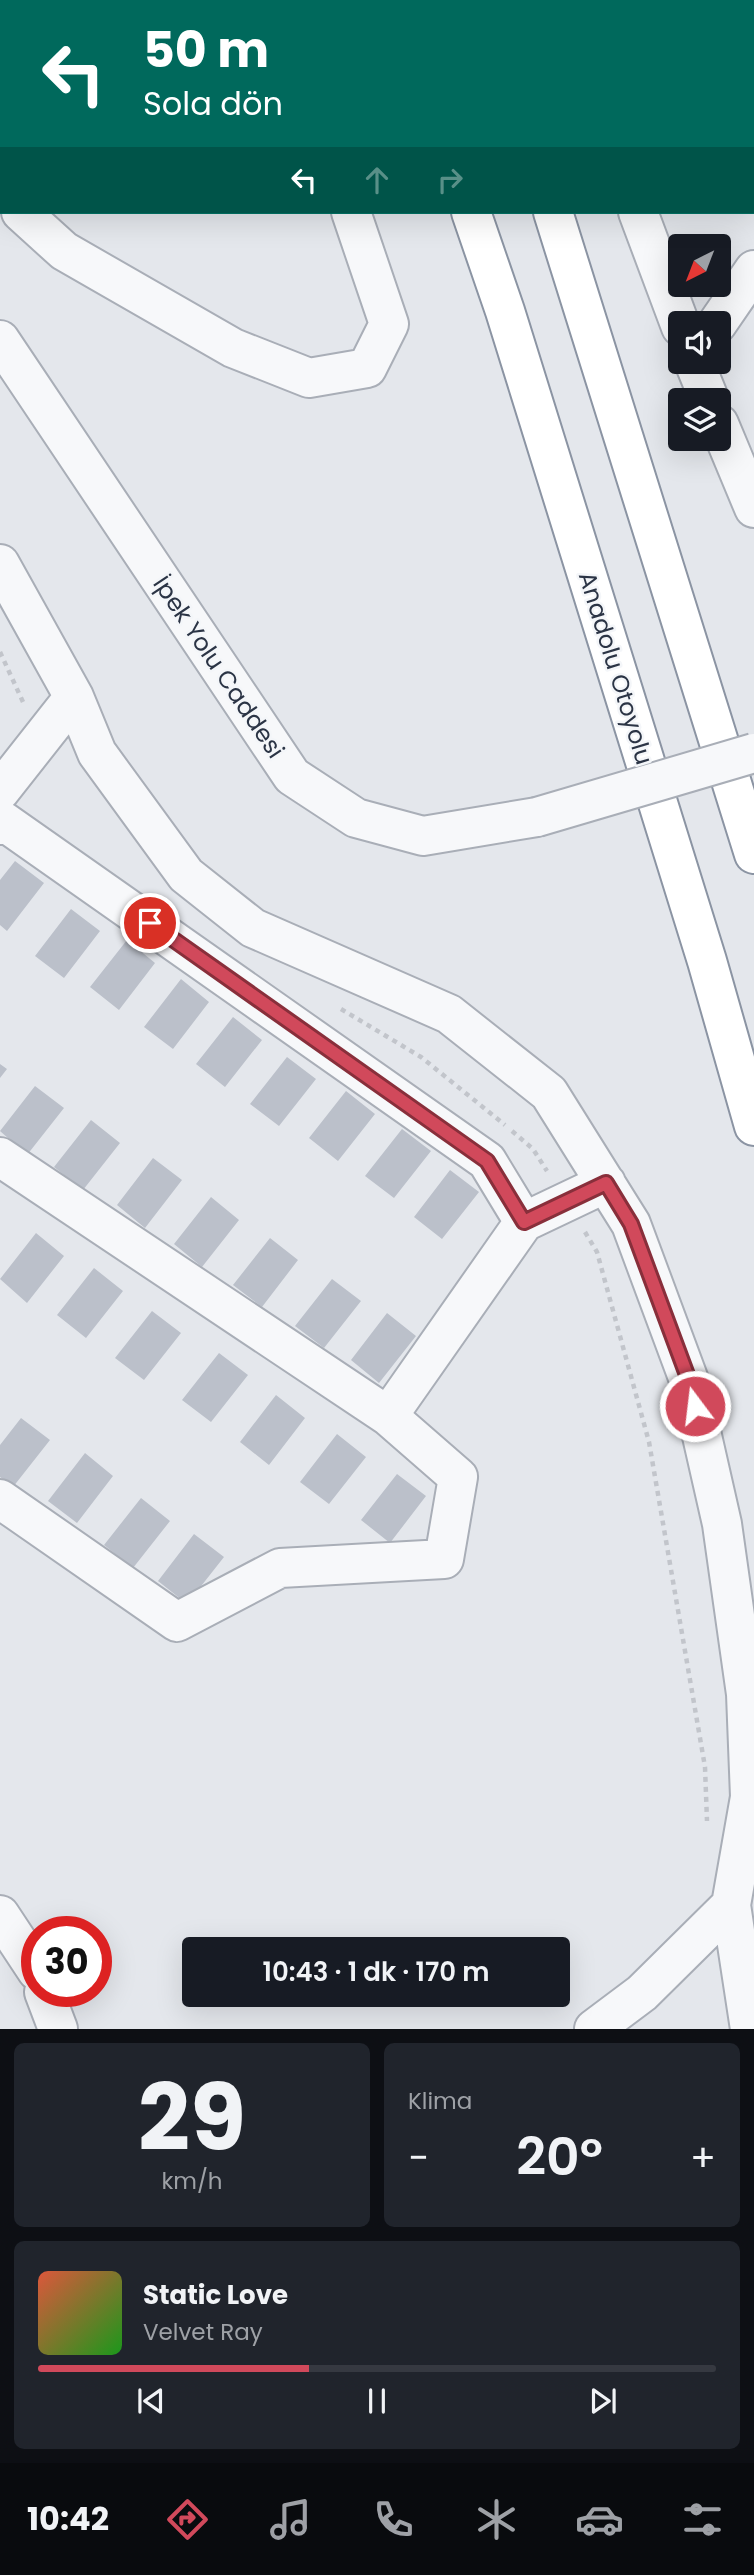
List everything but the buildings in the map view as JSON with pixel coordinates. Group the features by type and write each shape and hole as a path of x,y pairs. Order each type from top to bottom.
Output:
{"highway":[{"name":"Anadolu Otoyolu","path":"472,214 506,311 707,961 754,1126"},
{"path":"555,214 754,854"}],"street":[{"path":"23,214 64,251 233,348 309,378 367,368 389,324 352,214"},
{"path":"639,214 675,311"},
{"path":"726,311 754,270"},
{"name":"İpek Yolu Caddesi","path":"0,340 292,776 356,818 423,836 537,817 754,754"},
{"path":"730,451 754,508"},
{"path":"0,564 74,697 97,753 186,875 253,928 449,1014 549,1093 631,1224 690,1383 722,1524 746,1694 750,1797 731,1905 750,2029"},
{"path":"0,791 74,697"},
{"path":"0,825 3,821 487,1161 524,1222"},
{"path":"0,1157 388,1416 458,1477 444,1559 280,1568 177,1622 0,1499"},
{"path":"388,1416 524,1222 606,1183"},
{"path":"594,2029 642,1993 731,1905"},
{"path":"0,1915 21,1947"},
{"path":"50,2007 58,2029"}],"path":[{"path":"0,652 20,695"},
{"path":"597,1252 649,1442 705,1767 707,1832"}],"route":[{"path":"150,923 487,1161 524,1222 606,1183 631,1224 690,1383 695,1406"}]}
